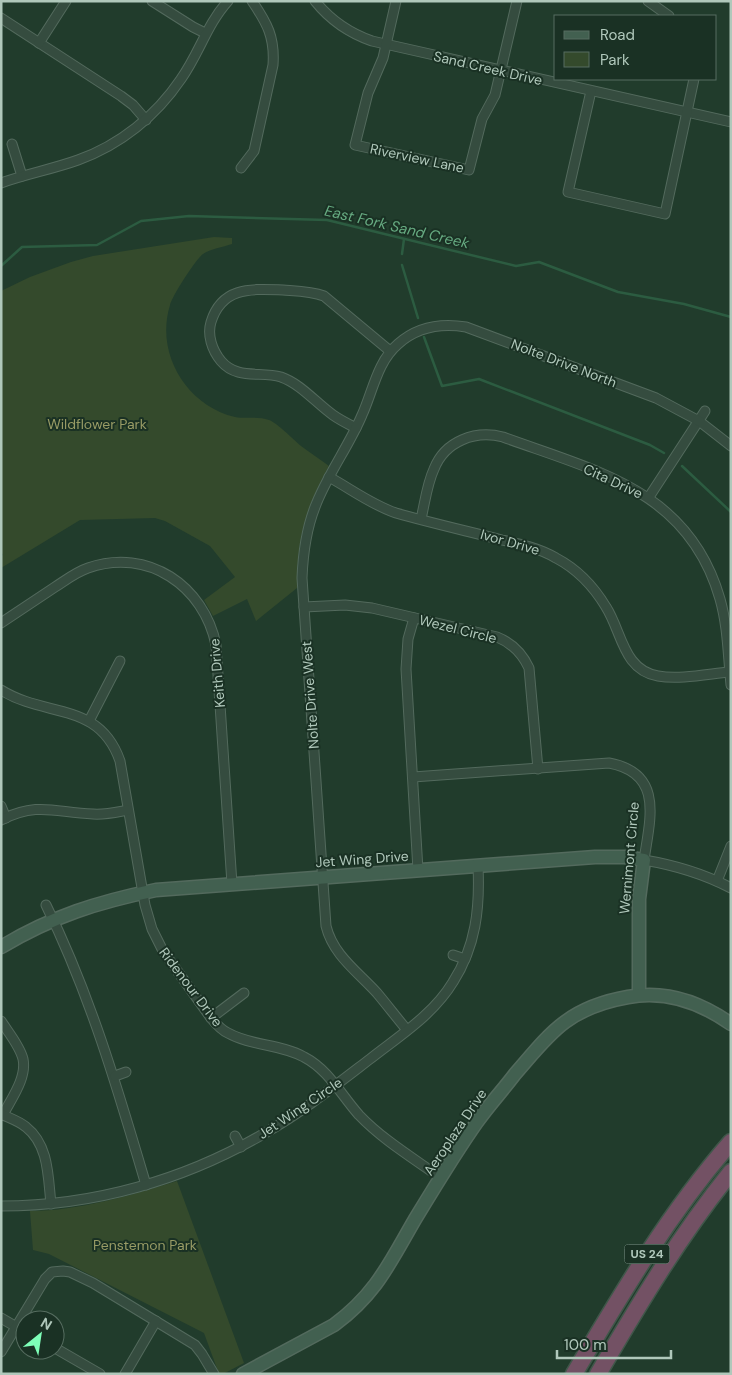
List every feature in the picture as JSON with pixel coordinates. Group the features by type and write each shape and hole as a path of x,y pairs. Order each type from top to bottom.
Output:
{"highway":[{"path":"706,1171 731,1136"},
{"name":"US 24","path":"574,1374 652,1246 706,1171 731,1142"},
{"name":"US 24","path":"598,1374 653,1281 716,1190 731,1174"}],"main road":[{"name":"Jet Wing Drive","path":"1,947 53,920 84,907 144,892 176,887 594,857 625,857 644,860"},
{"name":"Wernimont Circle","path":"639,995 638,899 644,860"},
{"name":"Aeroplaza Drive","path":"243,1374 319,1334 334,1325 356,1307 383,1275 441,1178 486,1110 535,1051 565,1022 588,1008 606,1001 639,995 657,995 685,1000 708,1010 731,1024"}],"street":[{"path":"39,43 66,1"},
{"path":"152,1 206,33"},
{"path":"1,183 92,154 125,136 146,120 166,100 182,79 191,65 206,33 228,1"},
{"path":"241,168 254,151 274,54 268,25 252,1"},
{"name":"Sand Creek Drive","path":"315,1 340,26 361,37 387,45 731,122"},
{"path":"387,45 396,1"},
{"name":"Riverview Lane","path":"387,45 380,68 365,103 355,145 470,170 482,119 495,95 517,1"},
{"path":"648,1 667,15"},
{"path":"1,18 121,96 133,105 146,120"},
{"path":"591,91 568,192 665,214 694,80"},
{"path":"12,144 22,176"},
{"path":"356,428 332,415 286,379 274,376 241,374 229,368 219,360 213,348 209,334 213,316 222,302 242,290 261,289 315,293 324,296 390,351"},
{"name":"Nolte Drive North","path":"390,351 402,340 424,328 446,325 466,327 656,398 698,421 731,446"},
{"name":"Nolte Drive West","path":"390,351 382,363 356,428 315,505 305,541 302,578 326,926 332,943 407,1030"},
{"path":"649,497 705,412"},
{"name":"Cita Drive","path":"420,519 431,476 441,456 459,441 467,437 484,434 503,437 562,458 614,479 649,497 684,528 711,571 723,612 731,685"},
{"name":"Ivor Drive","path":"329,477 383,508 533,548 556,558 577,572 591,587 615,622 626,654 635,665 648,673 665,677 729,672"},
{"name":"Keith Drive","path":"1,623 77,573 97,565 124,563 150,567 174,578 190,592 205,612 216,645 232,884"},
{"name":"Wezel Circle","path":"304,607 345,605 372,608 497,637 512,645 519,651 529,668 538,769"},
{"path":"414,618 408,639 406,659 418,870"},
{"path":"89,721 120,661"},
{"name":"Ridenour Drive","path":"1,690 15,698 89,721 101,729 116,750 120,761 148,917 163,951 210,1018 219,1027 234,1036 288,1050 305,1057 336,1085 358,1114 396,1146 441,1178"},
{"name":"Wernimont Circle","path":"413,777 609,763 619,765 634,773 645,785 651,808 644,860"},
{"path":"1,806 4,819 26,810 44,809 93,814 128,810"},
{"path":"717,880 731,846"},
{"name":"Jet Wing Drive","path":"644,860 675,866 717,880 731,888"},
{"name":"Jet Wing Circle","path":"1,1206 51,1204 95,1197 146,1185 204,1164 241,1147 288,1119 336,1085 407,1030 446,993 465,959 473,936 478,915 478,866"},
{"path":"46,905 95,1021 114,1076 146,1185"},
{"path":"453,955 465,959"},
{"path":"210,1018 244,993"},
{"path":"1,1020 23,1059 20,1081 2,1114 26,1127 33,1134 44,1152 51,1204"},
{"path":"114,1076 126,1072"},
{"path":"235,1136 241,1147"},
{"path":"26,1310 48,1274 58,1271 70,1272 93,1283 195,1345 214,1374"},
{"path":"1,1318 15,1326"},
{"path":"125,1374 156,1321"},
{"path":"1,1352 15,1329"},
{"path":"65,1354 100,1374"}],"green space":[{"name":"Wildflower Park","path":"214,237 232,238 232,244 203,254 175,294 170,305 166,323 167,341 171,358 178,374 189,389 202,401 218,411 235,417 260,418 272,421 301,446 329,466 308,511 304,525 297,570 297,588 256,621 247,599 213,616 204,600 235,577 210,546 165,521 155,518 80,520 1,568 1,556 3,555 1,552 1,291 30,277 93,256"},
{"name":"Penstemon Park","path":"177,1181 244,1363 223,1374 219,1374 204,1333 49,1254 33,1250 30,1211 86,1205 123,1197"}],"waterway":[{"name":"East Fork Sand Creek","path":"1,266 22,247 97,245 141,221 189,216 327,220 516,266 539,262 618,292 684,304 731,317"},
{"path":"402,254 404,239"},
{"path":"402,265 418,318"},
{"path":"424,337 442,386 479,379 650,445 664,453"},
{"path":"682,466 731,512"}]}
